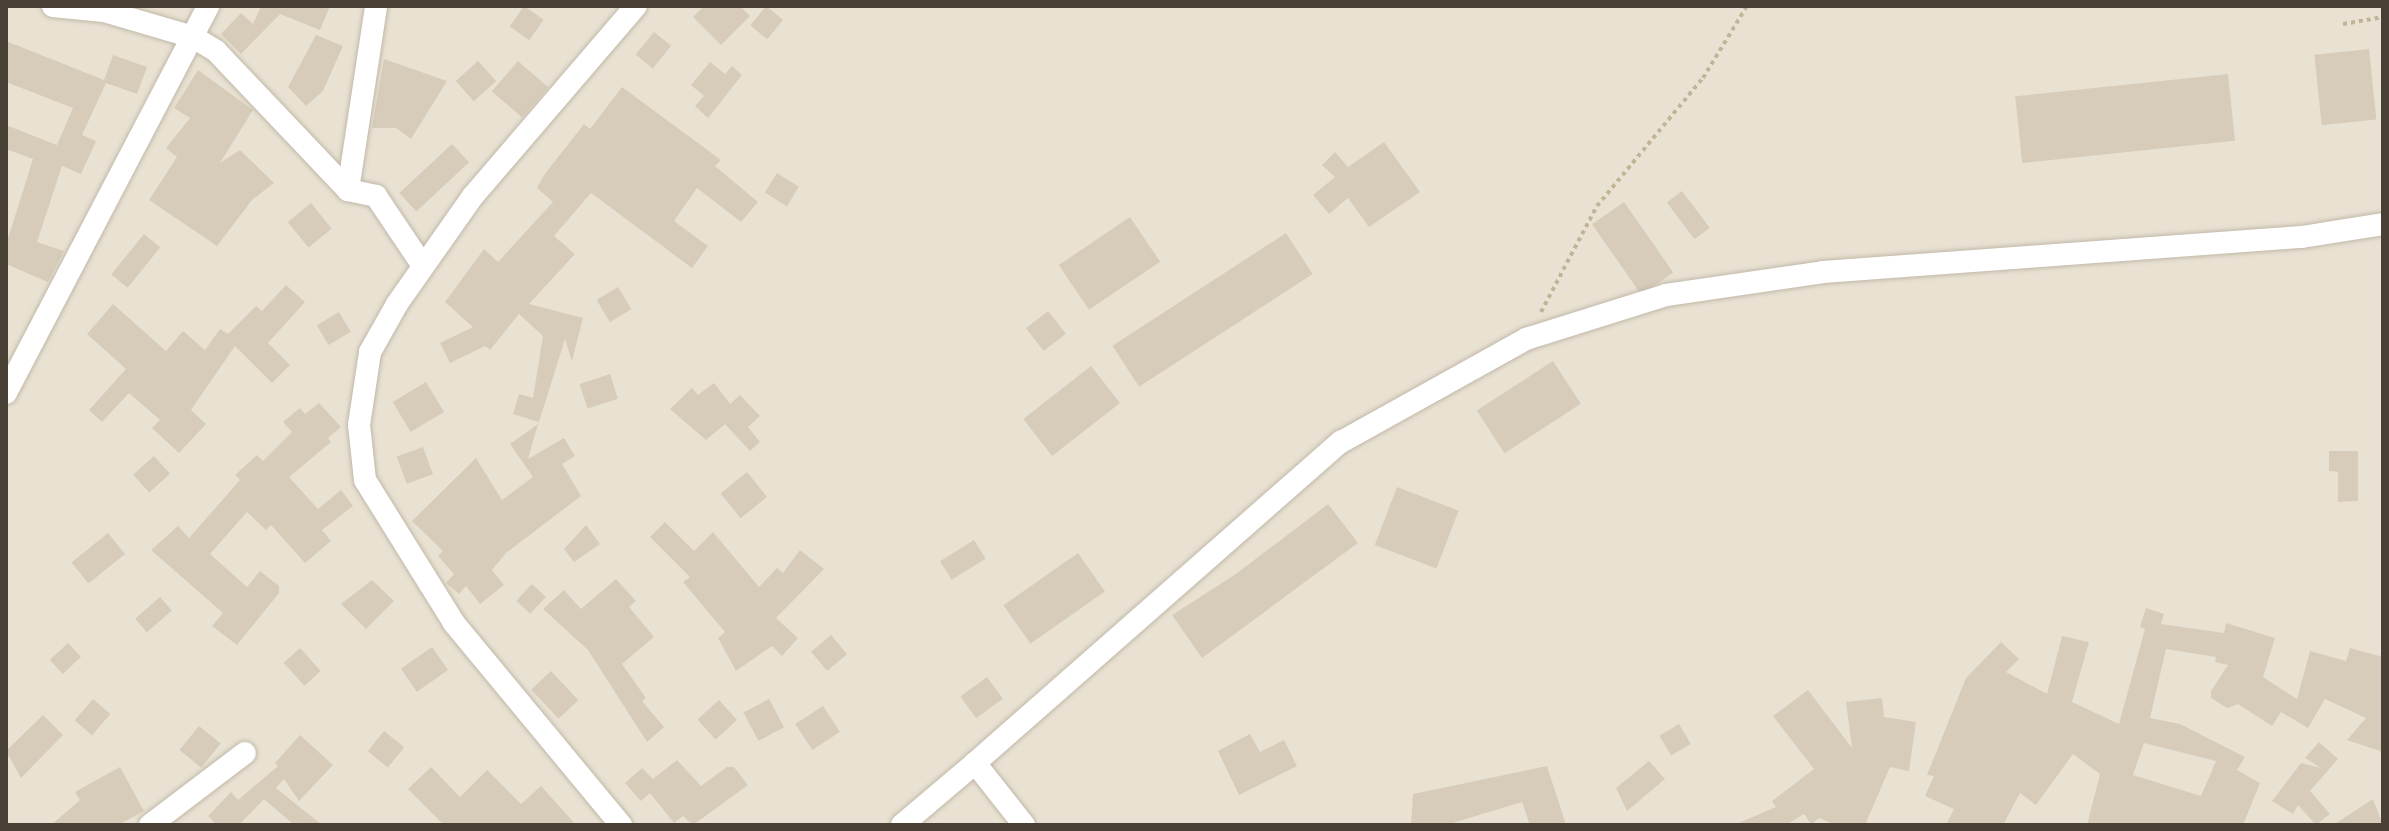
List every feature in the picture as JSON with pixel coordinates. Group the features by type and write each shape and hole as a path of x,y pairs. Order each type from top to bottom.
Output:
{"street":[{"path":"53,6 104,11 193,37 216,51 348,190 376,196 423,266"},
{"path":"6,393 208,6"},
{"path":"348,190 376,6"},
{"path":"621,825 454,623 365,480 359,425 370,352 423,266 473,196 636,6"},
{"path":"902,825 1341,442 1526,339 1666,295 1823,272 2302,237 2383,224"},
{"path":"150,825 245,753"},
{"path":"975,763 1024,825"}],"path":[{"path":"1526,339 1597,206 1703,78 1747,6"},
{"path":"2343,24 2383,17"}],"shaded area":[{"path":"6,6 2383,6 2383,825 6,825"}],"building":[{"path":"261,6 330,6 320,30 280,14 241,54 221,34 241,13 253,24"},
{"path":"524,6 544,20 529,40 510,26"},
{"path":"704,6 740,6 750,16 721,45 693,17"},
{"path":"766,6 783,20 767,39 750,25"},
{"path":"654,32 671,46 653,68 636,55"},
{"path":"316,35 343,46 323,91 306,106 288,87"},
{"path":"6,41 104,80 113,55 147,67 137,94 106,83 82,135 96,141 81,174 62,166 37,242 64,251 48,282 6,264 6,245 33,159 6,149 6,125 57,145 73,108 6,82"},
{"path":"2369,49 2376,120 2322,125 2314,55"},
{"path":"384,59 447,81 411,139 396,128 372,128"},
{"path":"478,61 496,81 474,101 456,81"},
{"path":"518,61 548,87 522,117 492,91"},
{"path":"710,62 725,74 732,66 742,75 708,118 695,106 704,96 691,85"},
{"path":"198,70 253,110 220,163 240,150 274,183 252,200 217,246 149,200 177,157 166,148 190,118 174,108"},
{"path":"2228,74 2235,141 2022,163 2015,96"},
{"path":"622,87 721,160 715,166 758,202 741,222 697,188 674,221 708,246 692,268 591,193 554,236 575,254 529,304 583,318 572,361 565,339 539,422 513,414 519,394 533,398 543,336 519,314 490,350 485,346 450,363 440,343 473,327 445,302 484,249 498,262 553,202 537,188 544,175 584,124 590,129"},
{"path":"1384,142 1420,192 1369,227 1348,198 1329,214 1313,195 1335,177 1322,165 1335,152 1348,167"},
{"path":"452,144 469,162 416,211 399,193"},
{"path":"777,173 799,187 787,206 765,193"},
{"path":"1682,191 1710,228 1695,239 1667,202"},
{"path":"1624,202 1673,272 1641,295 1592,224"},
{"path":"311,203 332,229 308,248 288,222"},
{"path":"1130,217 1160,262 1089,310 1059,265"},
{"path":"1286,233 1313,274 1139,387 1112,346"},
{"path":"144,234 160,247 128,288 111,274"},
{"path":"286,285 305,302 268,343 290,365 272,383 235,346 191,410 206,424 179,453 152,428 160,420 129,393 102,422 89,410 126,369 87,334 113,304 166,351 183,331 205,350 220,329 228,334 256,306 262,311"},
{"path":"618,287 631,309 610,322 597,300"},
{"path":"1048,311 1066,334 1044,351 1026,328"},
{"path":"339,312 351,332 329,345 317,325"},
{"path":"1553,361 1581,404 1504,453 1477,411"},
{"path":"1091,366 1120,403 1052,456 1023,419"},
{"path":"610,374 618,399 588,409 580,384"},
{"path":"426,382 444,412 411,432 393,402"},
{"path":"714,383 730,404 740,395 760,416 748,427 760,442 750,451 725,424 706,440 670,409 692,388 698,395"},
{"path":"319,403 341,427 328,438 331,442 289,477 318,509 341,490 353,506 322,530 331,541 305,563 271,525 266,530 247,512 210,554 247,587 260,571 279,586 279,593 237,645 212,626 223,613 151,550 178,526 189,538 240,480 235,475 257,455 263,461 292,432 283,422 300,408 305,414"},
{"path":"538,424 528,459 564,438 575,456 562,464 581,496 506,553 492,570 504,585 480,604 466,586 459,594 446,583 454,574 438,556 443,551 412,521 476,458 502,500 533,477 510,444"},
{"path":"423,447 433,474 407,484 397,457"},
{"path":"2329,451 2358,451 2358,501 2338,502 2338,472 2329,471"},
{"path":"154,456 170,474 149,493 133,475"},
{"path":"747,472 767,497 741,518 721,493"},
{"path":"1397,487 1459,511 1436,569 1375,545"},
{"path":"1328,504 1358,543 1202,658 1172,615 1236,574"},
{"path":"665,522 694,551 713,532 759,587 777,568 783,573 800,550 824,569 776,618 798,638 782,656 772,646 736,671 718,638 725,632 683,582 690,577 650,537"},
{"path":"586,525 600,544 574,562 564,549"},
{"path":"108,533 125,554 88,584 71,563"},
{"path":"974,540 986,559 952,580 940,561"},
{"path":"1078,553 1105,592 1030,644 1003,605"},
{"path":"616,579 636,601 629,607 654,637 622,664 646,698 642,701 664,727 647,742 588,650 543,609 564,590 581,609"},
{"path":"372,580 394,601 366,629 341,604"},
{"path":"532,584 546,597 530,614 516,601"},
{"path":"160,597 172,611 147,632 135,619"},
{"path":"2146,608 2164,614 2161,624 2224,633 2226,623 2275,638 2263,677 2297,699 2310,651 2346,661 2350,648 2383,657 2383,752 2347,740 2366,718 2325,699 2308,728 2281,712 2272,726 2238,704 2227,708 2211,698 2211,691 2228,665 2215,662 2216,657 2166,649 2150,718 2180,724 2245,757 2237,770 2260,783 2243,825 2087,825 2100,774 2073,754 2036,805 2020,793 2003,825 1946,825 1954,809 1925,796 1934,776 1927,775 1966,678 2001,642 2019,659 2006,672 2047,694 2062,636 2089,642 2072,702 2119,724 2145,629 2140,627","holes":["2144,743 2216,761 2201,796 2133,775"]},
{"path":"831,635 847,654 827,671 811,652"},
{"path":"68,643 81,657 63,674 50,660"},
{"path":"432,647 448,670 417,692 401,669"},
{"path":"300,648 321,671 304,686 284,663"},
{"path":"551,671 578,700 559,719 531,689"},
{"path":"987,677 1003,699 976,718 960,696"},
{"path":"1808,690 1852,748 1846,702 1882,698 1884,717 1916,722 1909,771 1890,767 1865,825 1836,825 1819,818 1811,824 1804,814 1786,825 1734,825 1776,807 1772,801 1814,769 1773,716"},
{"path":"93,699 110,714 92,735 75,720"},
{"path":"769,699 784,727 758,741 743,713"},
{"path":"719,700 737,720 716,739 697,719"},
{"path":"823,706 840,732 812,750 795,724"},
{"path":"43,715 63,735 21,778 6,751"},
{"path":"1679,724 1691,744 1671,756 1659,736"},
{"path":"199,726 221,744 201,768 179,750"},
{"path":"384,731 404,747 388,768 368,751"},
{"path":"1250,734 1260,752 1284,740 1297,766 1239,795 1218,751"},
{"path":"300,735 333,765 299,801 284,779 276,788 322,825 294,825 264,799 239,825 217,825 208,816 231,792 238,800 278,766 275,763"},
{"path":"2319,742 2338,759 2310,791 2330,814 2316,825 2298,805 2293,814 2272,801 2301,763 2321,768 2305,758"},
{"path":"677,760 701,786 727,767 734,767 748,785 693,825 683,816 674,823 650,793 641,801 625,783 642,768 653,779"},
{"path":"1649,761 1665,779 1627,811 1616,788"},
{"path":"1547,766 1566,825 1530,825 1522,802 1446,825 1411,825 1413,794"},
{"path":"120,767 144,811 118,825 51,825 80,800 75,792"},
{"path":"431,767 460,797 487,770 521,804 541,786 576,825 444,825 408,789"},
{"path":"2373,799 2383,825 2333,825"}]}
